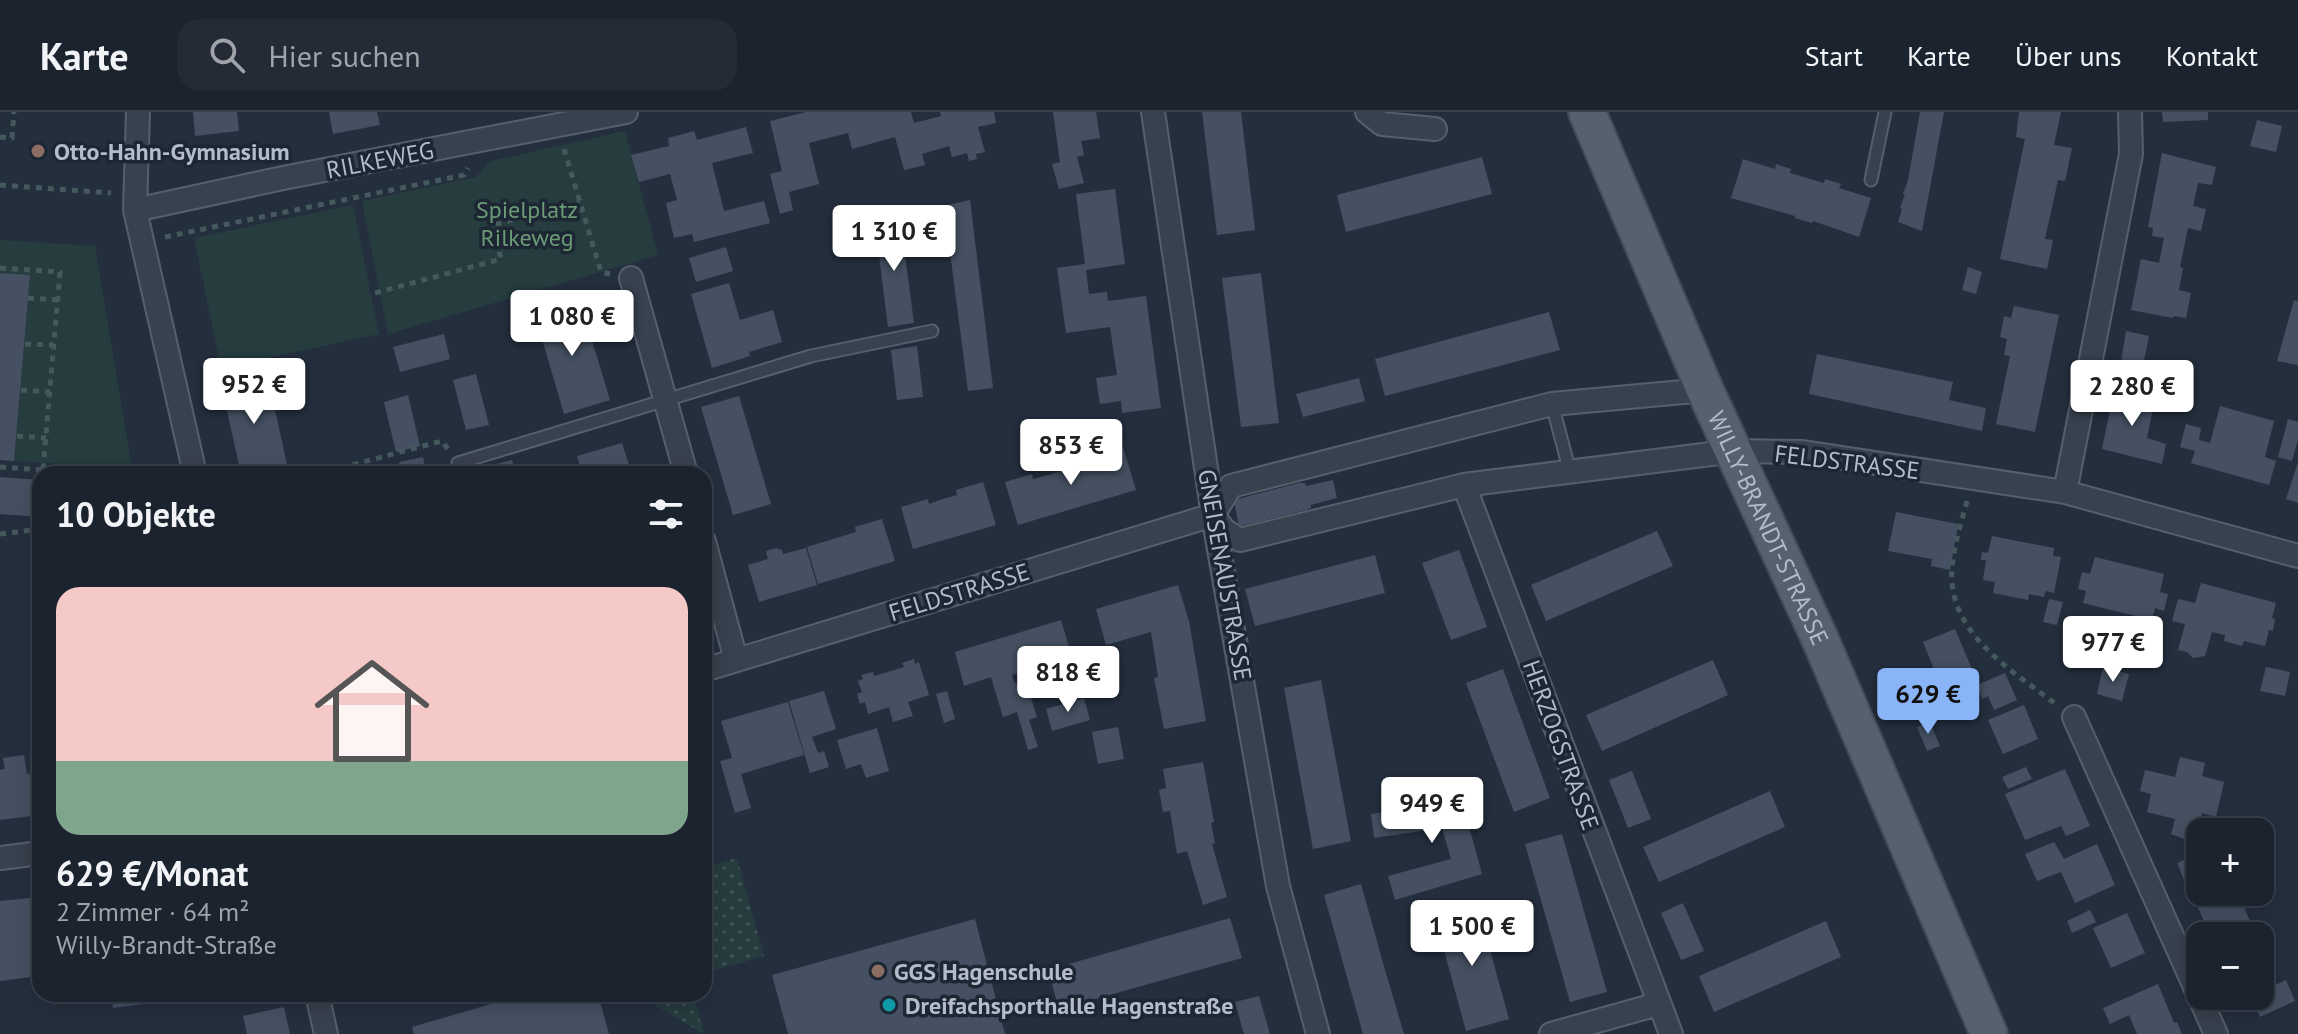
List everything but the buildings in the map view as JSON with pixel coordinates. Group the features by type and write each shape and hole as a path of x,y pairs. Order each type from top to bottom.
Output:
{"main road":[{"name":"WILLY-BRANDT-STRASSE","path":"1587,112 1705,390 1826,654 1989,1034"}],"street":[{"path":"138,112 135,202 193,466"},
{"name":"RILKEWEG","path":"135,202 626,112"},
{"name":"GNEISENAUSTRASSE","path":"1153,112 1213,515 1278,886 1318,1034"},
{"path":"1367,112 1382,124 1435,129"},
{"path":"2065,492 2131,154 2130,112"},
{"path":"631,278 684,466"},
{"path":"1213,515 1231,486 1552,404 1705,390"},
{"name":"FELDSTRASSE","path":"712,668 1213,515 1224,530 1240,540 1464,485 1735,451 1803,452 2065,492 2298,556"},
{"name":"HERZOGSTRASSE","path":"1464,485 1671,1034"},
{"path":"712,571 736,660"},
{"path":"2074,717 2216,1034"},
{"path":"0,858 32,854"},
{"path":"319,1002 326,1034"},
{"path":"1551,1034 1658,1004"}],"lane":[{"path":"1871,180 1885,112"},
{"path":"458,463 811,356 932,331"},
{"path":"1552,404 1570,472"}],"path":[{"path":"0,137 12,138 14,112"},
{"path":"557,125 601,272 631,278"},
{"path":"142,242 464,175 485,139"},
{"path":"0,185 135,202"},
{"path":"356,197 358,212"},
{"path":"377,303 374,286 501,259 493,225 580,202"},
{"path":"0,268 60,272 43,466"},
{"path":"28,298 58,300"},
{"path":"25,344 54,345"},
{"path":"21,390 50,392"},
{"path":"17,436 46,438"},
{"path":"348,466 442,441 458,463"},
{"path":"0,467 32,469"},
{"path":"1972,479 1952,571 1956,602 1969,629 1988,652 2074,717"},
{"path":"0,534 32,530"}],"green space":[{"name":"Spielplatz Rilkeweg","path":"625,131 658,255 388,334 362,201 476,177 491,161"},
{"path":"353,205 379,334 221,368 194,238"},
{"path":"0,240 95,246 132,466 14,461 30,276 0,273"},
{"path":"737,858 764,956 712,971 712,865"},
{"path":"655,1002 695,1002 704,1034 656,1006"}],"place":[{"name":"Otto-Hahn-Gymnasium","path":"38,151"},
{"name":"GGS Hagenschule","path":"878,971"},
{"name":"Dreifachsporthalle Hagenstraße","path":"889,1005"}]}
